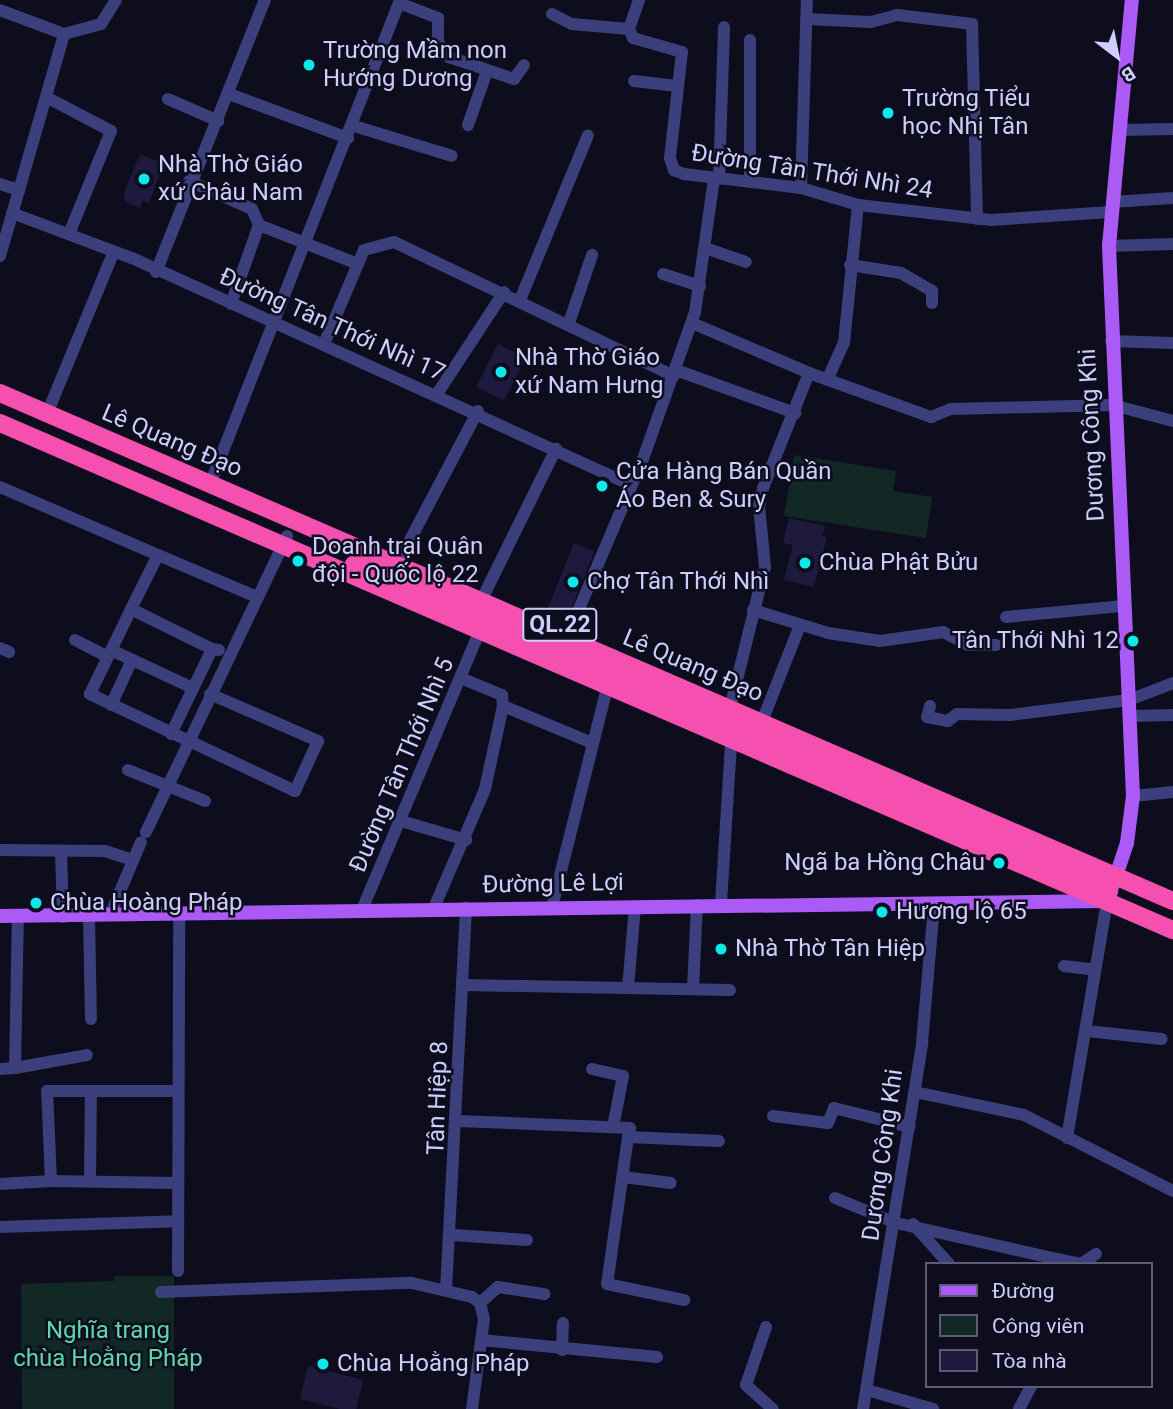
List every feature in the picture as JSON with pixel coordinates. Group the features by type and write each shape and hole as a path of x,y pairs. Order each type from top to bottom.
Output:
{"highway":[{"name":"Lê Quang Đạo","path":"0,382 765,714 1113,884 1173,918"},
{"name":"Lê Quang Đạo","path":"0,393 1113,884 1173,930"},
{"name":"Lê Quang Đạo","path":"0,412 285,541 479,633 732,743 1113,884 1173,901"},
{"name":"Lê Quang Đạo","path":"0,423 1113,884 1173,891"}],"main road":[{"name":"Dương Công Khi","path":"1113,884 1133,796 1113,405 1109,246 1132,0"},
{"name":"Đường Lê Lợi","path":"0,916 361,912 696,905 721,902 934,906 1113,884"}],"street":[{"path":"0,10 64,34 97,26 116,0"},
{"path":"156,272 189,181 218,121 264,0"},
{"path":"552,14 572,24 629,29 639,0"},
{"path":"801,188 807,0"},
{"path":"214,474 309,242 400,1 438,18 442,52 514,79 524,65"},
{"path":"806,19 871,22 897,15 972,24 977,219"},
{"path":"570,630 631,485 692,323 717,179 724,27"},
{"name":"Đường Tân Thới Nhì 24","path":"629,29 639,42 682,52 670,158 674,170 717,179 801,188 858,205 977,219 1043,221 1173,198"},
{"path":"0,256 7,217 19,190 64,34"},
{"path":"750,40 750,182"},
{"path":"468,125 487,71"},
{"path":"634,81 677,86"},
{"path":"229,94 351,132 452,156"},
{"path":"46,97 111,131 69,234"},
{"path":"168,99 218,121"},
{"path":"1120,130 1173,129"},
{"path":"520,300 588,135"},
{"path":"189,181 252,209 260,225 309,242 358,264"},
{"path":"0,184 19,190"},
{"path":"829,376 844,343 858,205"},
{"name":"Đường Tân Thới Nhì 17","path":"7,217 69,234 114,251 156,272 478,411 631,485"},
{"path":"231,304 260,225"},
{"path":"324,344 364,250 394,243 675,373 795,413"},
{"path":"1109,246 1173,244"},
{"path":"705,248 746,262"},
{"path":"51,404 114,251"},
{"path":"569,323 592,255"},
{"path":"850,265 901,273 932,291 932,303"},
{"path":"663,274 700,286"},
{"path":"437,394 504,292"},
{"path":"692,323 809,373 829,376 931,417 951,409 1113,405 1173,421"},
{"path":"1111,341 1173,343"},
{"path":"732,700 743,671 753,610 765,567 759,514 763,488 809,373"},
{"path":"401,557 478,411"},
{"path":"485,593 556,449"},
{"path":"0,487 257,597"},
{"path":"110,915 187,742 285,541"},
{"path":"158,555 89,694 295,791 318,741 211,694"},
{"path":"1006,618 1124,606"},
{"path":"131,609 212,649 230,653"},
{"path":"753,610 800,625 880,641 943,632 968,645 996,645"},
{"path":"765,714 800,625"},
{"name":"Đường Tân Thới Nhì 5","path":"361,912 463,679 479,633"},
{"path":"75,640 132,660 193,688"},
{"path":"171,734 212,649"},
{"path":"111,705 132,660"},
{"path":"433,910 466,840 485,789 503,706 502,695 463,679"},
{"path":"930,706 927,717 948,721 957,714 1010,715 1129,700 1173,683"},
{"path":"552,907 590,742 607,688"},
{"path":"503,706 590,742"},
{"path":"1129,716 1173,715"},
{"path":"721,902 732,743"},
{"path":"128,770 205,801"},
{"path":"1133,796 1173,792"},
{"path":"401,821 466,840"},
{"path":"0,850 105,851 133,860"},
{"path":"61,851 63,917"},
{"path":"1067,1138 1087,1031 1095,970 1113,884"},
{"path":"693,989 696,905"},
{"path":"628,988 635,906"},
{"name":"Dương Công Khi","path":"863,1409 896,1223 915,1092 934,906"},
{"name":"Tân Hiệp 8","path":"446,1290 453,1235 466,908"},
{"path":"178,914 178,1271"},
{"path":"15,1068 19,917"},
{"path":"89,917 91,1019"},
{"path":"1064,967 1095,970"},
{"path":"464,985 730,990"},
{"path":"1087,1031 1162,1039"},
{"path":"0,1069 87,1055"},
{"path":"592,1069 622,1076 613,1127"},
{"path":"51,1181 47,1091 177,1091"},
{"path":"90,1181 91,1091"},
{"path":"915,1092 1024,1115 1173,1191"},
{"path":"773,1116 828,1123 834,1108 910,1127"},
{"path":"458,1121 630,1128 607,1284 684,1300"},
{"path":"628,1137 719,1141"},
{"path":"623,1177 671,1183"},
{"path":"0,1184 51,1181 177,1182"},
{"path":"835,1198 896,1223 913,1224 1074,1262 1096,1254"},
{"path":"0,1227 177,1220"},
{"path":"913,1224 947,1262"},
{"path":"453,1235 527,1240"},
{"path":"161,1292 399,1283 446,1290 480,1303"},
{"path":"472,1409 481,1340 480,1303 498,1287 544,1294"},
{"path":"562,1350 564,1323"},
{"path":"766,1327 746,1385 773,1409"},
{"path":"481,1340 562,1350 657,1357"},
{"path":"1019,1409 1030,1388"},
{"path":"867,1390 933,1409"}],"green space":[{"path":"794,455 896,471 893,491 932,497 926,538 784,516"},
{"name":"Nghĩa trang chùa Hoằng Pháp","path":"114,1276 174,1276 174,1409 22,1409 21,1284 114,1281"}],"building":[{"name":"Nhà Thờ Giáo xứ Châu Nam","path":"140,154 164,164 149,203 143,200 140,208 125,202 124,193"},
{"name":"Nhà Thờ Giáo xứ Nam Hưng","path":"498,344 526,358 504,401 476,387"},
{"name":"Chùa Phật Bửu","path":"789,518 825,526 822,536 827,537 814,587 784,580 793,545 783,543"},
{"name":"Chợ Tân Thới Nhì","path":"574,543 594,551 567,620 546,612"},
{"name":"Chùa Hoằng Pháp","path":"308,1366 363,1380 356,1409 340,1409 300,1399"}],"place":[{"name":"Trường Mầm non Hướng Dương","path":"309,65"},
{"name":"Trường Tiểu học Nhị Tân","path":"888,113"},
{"name":"Nhà Thờ Giáo xứ Châu Nam","path":"144,179"},
{"name":"Nhà Thờ Giáo xứ Nam Hưng","path":"501,372"},
{"name":"Cửa Hàng Bán Quần Áo Ben & Sury","path":"602,486"},
{"name":"Doanh trại Quân đội - Quốc lộ 22","path":"298,561"},
{"name":"Chùa Phật Bửu","path":"805,563"},
{"name":"Chợ Tân Thới Nhì","path":"573,582"},
{"name":"Tân Thới Nhì 12","path":"1133,641"},
{"name":"Ngã ba Hồng Châu","path":"999,863"},
{"name":"Chùa Hoàng Pháp","path":"36,903"},
{"name":"Hương lộ 65","path":"882,912"},
{"name":"Nhà Thờ Tân Hiệp","path":"721,949"},
{"name":"Chùa Hoằng Pháp","path":"323,1364"}]}
